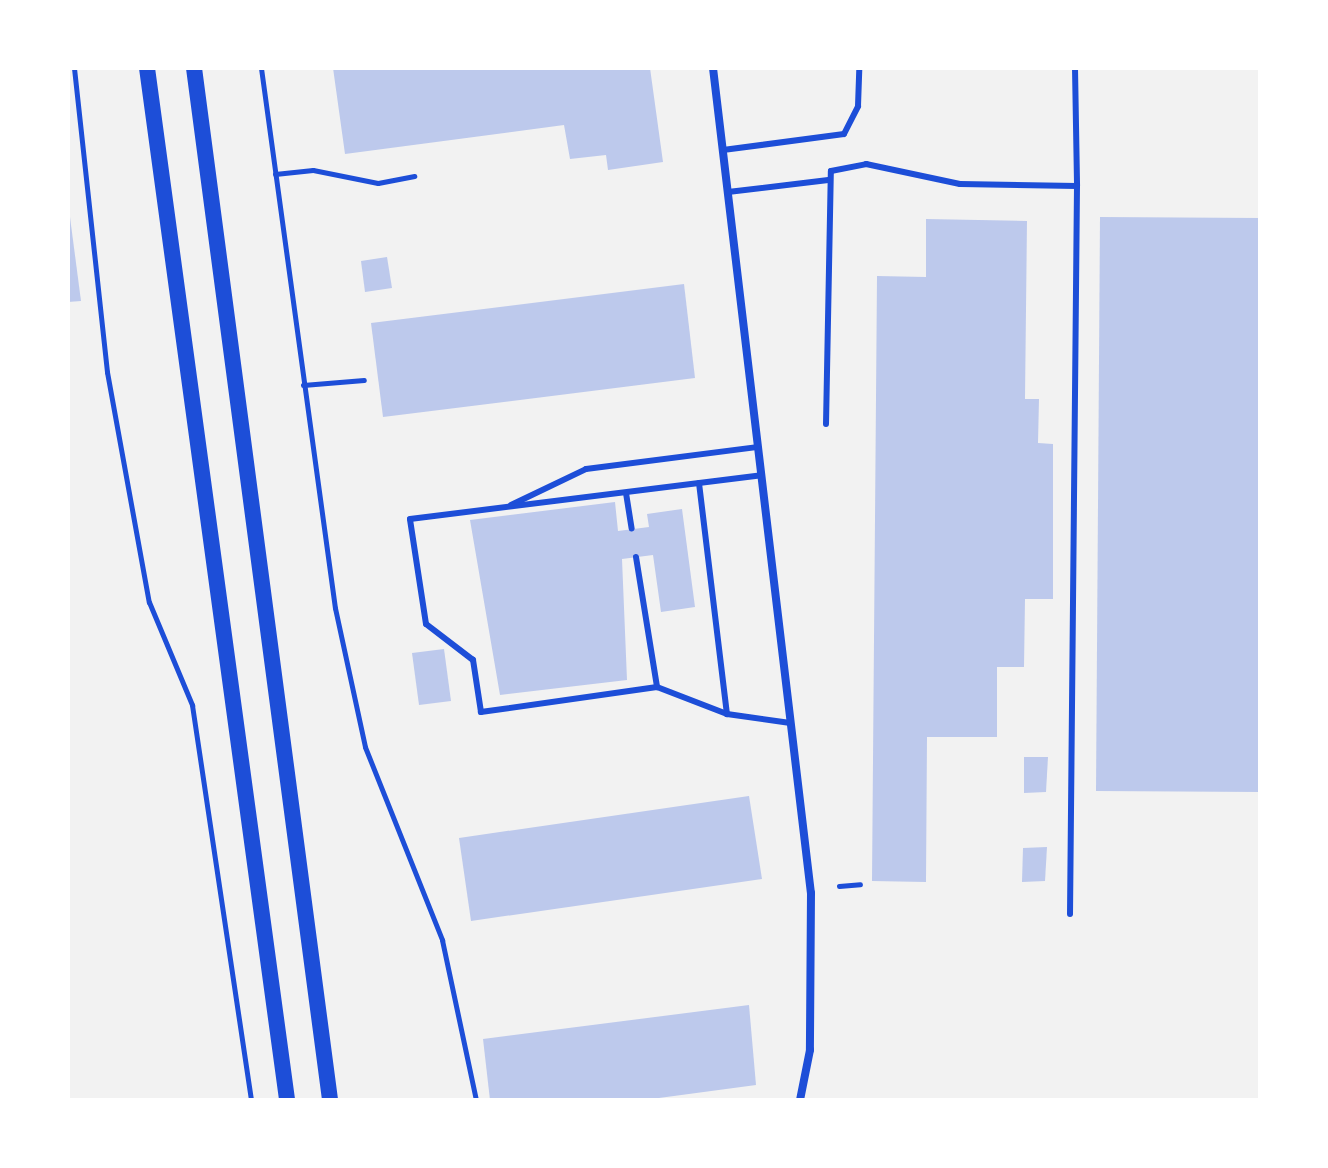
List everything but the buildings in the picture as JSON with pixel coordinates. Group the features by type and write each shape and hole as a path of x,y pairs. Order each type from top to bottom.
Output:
{"main road":[{"path":"147,68 287,1100"},
{"path":"194,68 330,1100"}],"street":[{"path":"713,68 814,946 810,1050 800,1100"}],"lane":[{"path":"723,150 844,134 856,113 859,68"},
{"path":"1070,914 1077,186 1075,68"},
{"path":"826,424 828,180 834,169 866,164 960,184 1077,186"},
{"path":"728,192 828,180"},
{"path":"507,508 586,469 757,447"},
{"path":"761,475 410,519 426,624 473,660 481,712 657,687 727,714 790,723"},
{"path":"699,483 727,714"},
{"path":"626,493 632,529"},
{"path":"636,557 657,687"}],"path":[{"path":"74,68 107,372 149,602 192,705 251,1100"},
{"path":"261,68 335,608 365,747 442,940 476,1100"},
{"path":"275,174 325,171 378,183 414,176"},
{"path":"303,385 364,380"},
{"path":"839,886 860,884"}]}
